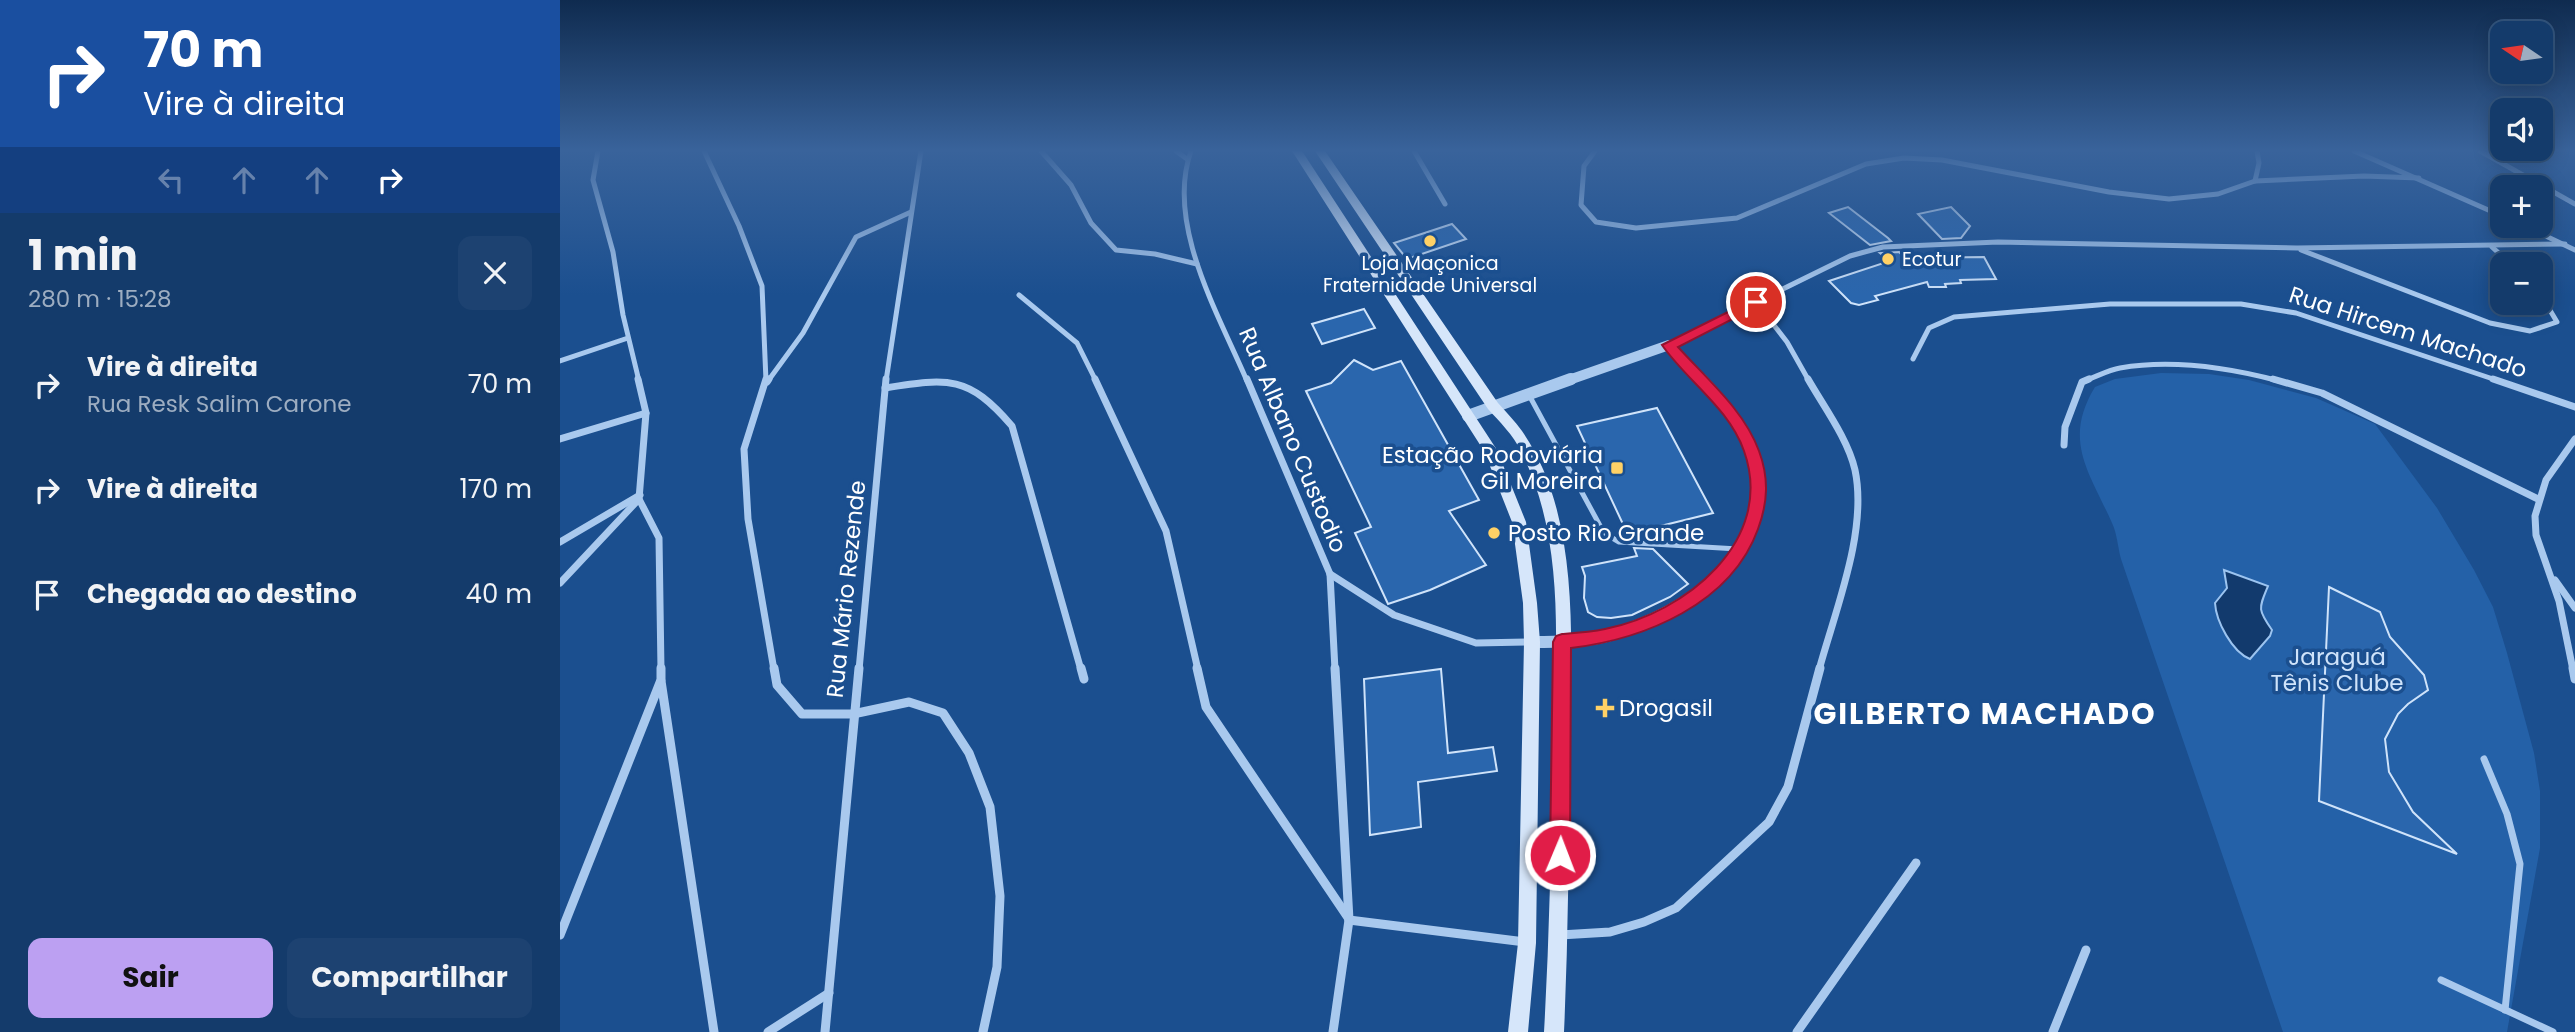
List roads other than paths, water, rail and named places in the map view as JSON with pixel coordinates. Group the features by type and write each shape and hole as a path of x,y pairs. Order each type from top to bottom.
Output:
{"main road":[{"path":"1328,199 1490,450 1519,522 1530,603 1532,642 1527,943 1518,1032"},
{"path":"1353,199 1493,406 1519,437 1548,512 1558,547 1563,588 1559,935 1554,1032"}],"street":[{"path":"598,199 613,252 628,338 646,413 640,497 659,538 661,680 714,1032"},
{"path":"726,199 762,286 766,382"},
{"name":"Rua Mário Rezende","path":"825,1032 885,388 914,199"},
{"path":"1079,199 1091,223 1116,250 1155,254 1197,264"},
{"name":"Rua Albano Custodio","path":"1184,199 1183,214 1197,264 1330,574 1349,920 1333,1032"},
{"path":"1442,199 1445,204"},
{"path":"1581,199 1581,205 1596,222 1636,228 1737,218 1782,199"},
{"path":"2465,199 2490,211"},
{"path":"912,212 891,219 856,237 803,333 766,382 744,449 748,519 777,685 802,714 853,714 909,702 943,713 969,753 990,807 1000,896 997,967 983,1032"},
{"path":"2552,238 2575,250"},
{"path":"1468,416 1669,345 1850,256 1883,247 1998,242 2297,248 2565,244"},
{"path":"2492,247 2498,252"},
{"path":"2297,248 2490,323 2530,331 2557,322 2553,315"},
{"path":"1019,295 1077,343 1114,416 1166,531 1206,708 1349,920 1527,943"},
{"path":"1559,935 1610,932 1644,922 1676,908 1769,822 1788,788 1854,540 1856,471 1841,435 1801,365 1756,302"},
{"name":"Rua Hircem Machado","path":"1913,359 1930,328 1954,317 2110,304 2241,304 2296,313 2575,407"},
{"path":"560,361 628,338"},
{"path":"1330,574 1394,615 1476,643 1562,642 1605,636 1641,625 1681,605 1718,580 1742,549 1756,512 1760,481 1751,449 1733,417 1669,345"},
{"path":"2064,445 2065,427 2082,382 2119,368 2167,365 2242,371 2322,393 2538,499"},
{"path":"885,388 931,382 959,383 983,395 1012,426 1084,679"},
{"path":"560,439 646,413"},
{"path":"2575,439 2553,466 2538,499 2535,530 2551,574 2567,634 2575,679"},
{"path":"560,542 640,497"},
{"path":"560,583 640,497"},
{"path":"2551,574 2575,608"},
{"path":"560,935 661,680"},
{"path":"1797,1032 1916,863"},
{"path":"2053,1032 2086,950"},
{"path":"768,1032 829,993"}],"lane":[{"path":"1530,395 1604,533 1619,542 1742,549"},
{"path":"2484,759 2507,814 2520,864 2505,1010"},
{"path":"2441,980 2553,1032"}],"place":[{"name":"Loja Maçonica Fraternidade Universal","path":"1430,241"},
{"name":"Ecotur","path":"1888,259"},
{"name":"Estação Rodoviária Gil Moreira","path":"1617,468"},
{"name":"Posto Rio Grande","path":"1494,533"},
{"name":"Drogasil","path":"1605,708"}],"district":[{"name":"GILBERTO MACHADO","path":"1985,714"}],"park label":[{"name":"Jaraguá Tênis Clube","path":"2337,670"}]}
